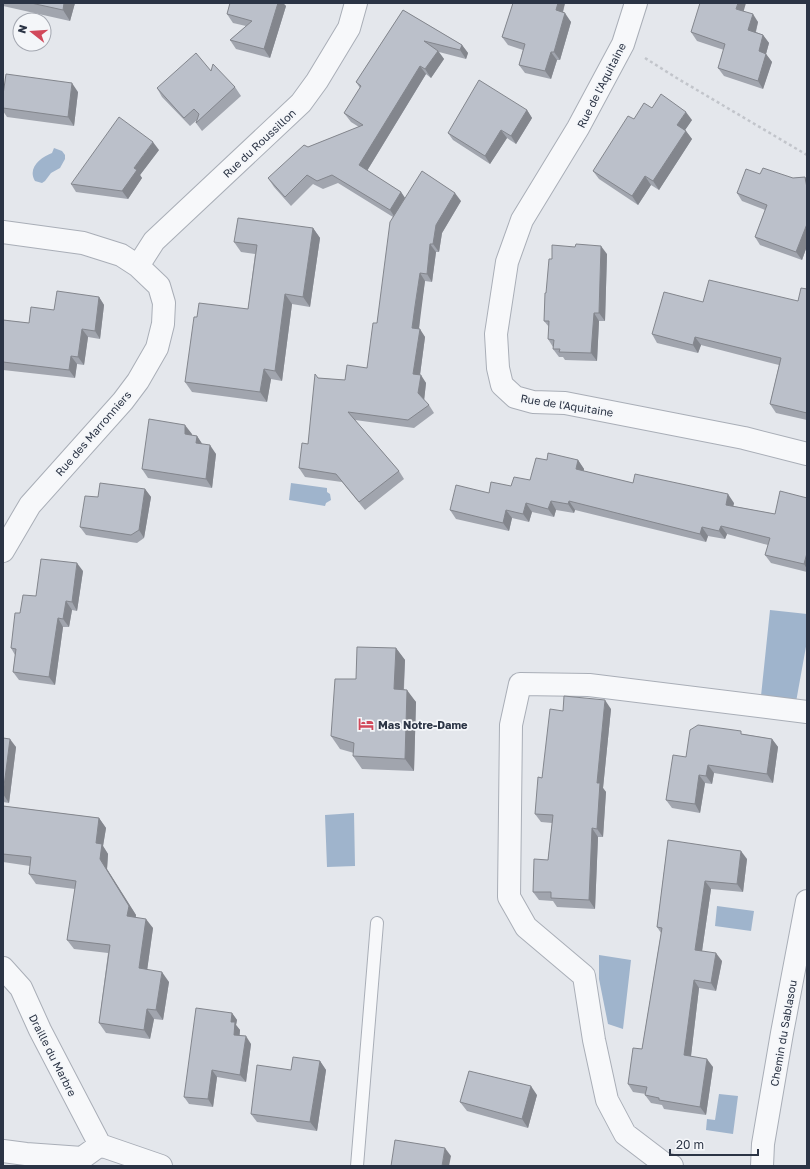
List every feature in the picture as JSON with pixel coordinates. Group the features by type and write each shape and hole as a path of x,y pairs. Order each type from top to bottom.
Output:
{"street":[{"name":"Rue du Roussillon","path":"138,266 154,241 301,103 317,81 349,28 356,3"},
{"name":"Rue de l'Aquitaine","path":"636,3 623,44 578,128 522,220 506,262 496,334 498,368 502,385 515,397 533,402 572,405 744,438 807,454"},
{"name":"Rue des Marronniers","path":"3,232 83,243 121,255 138,266 159,286 164,303 163,324 157,348 138,381 123,401 30,504 3,550"},
{"path":"672,1166 663,1163 625,1134 607,1100 594,1040 584,976 526,927 509,897 511,725 520,684 589,685 807,712"},
{"name":"Chemin du Sablasou","path":"762,1166 763,1144 807,901"},
{"name":"Draille du Marbre","path":"3,968 21,988 40,1030 100,1145"},
{"path":"3,1151 82,1158 100,1145 161,1166"}],"lane":[{"path":"357,1166 377,923"}],"path":[{"path":"623,44 675,77 807,155"}],"water":[{"path":"54,148 62,151 65,155 65,159 60,168 51,173 42,183 35,181 33,176 34,167 40,160 52,153"},
{"path":"291,483 327,488 327,492 330,494 331,500 326,503 325,506 289,500"},
{"path":"770,610 807,614 807,641 796,702 761,696"},
{"path":"354,813 355,866 327,867 325,815"},
{"path":"717,906 754,911 751,931 715,926"},
{"path":"599,955 631,960 623,1029 608,1024 599,979"},
{"path":"719,1094 738,1096 733,1134 706,1130 707,1119 715,1120"}],"building":[{"path":"31,3 64,3 63,10"},
{"path":"230,3 278,3 264,49 230,40 252,21 227,14"},
{"path":"513,3 558,3 556,10 565,13 554,52 551,52 545,71 519,65 525,44 502,37"},
{"path":"700,3 738,3 736,9 753,14 748,30 763,35 759,51 766,54 758,81 718,68 725,44 691,32"},
{"path":"403,10 462,45 460,50 424,41 438,51 425,69 420,66 359,165 401,192 390,210 332,175 317,181 307,175 285,197 268,178 304,145 308,147 363,125 344,113 361,86 356,82"},
{"path":"196,53 211,71 213,64 235,87 196,123 199,114 194,109 184,118 157,88"},
{"path":"6,74 72,83 68,117 3,108"},
{"path":"479,80 527,110 511,136 501,130 485,156 448,133"},
{"path":"661,94 686,112 677,125 686,131 653,181 645,176 632,196 593,171 628,116 634,119 644,103 652,108"},
{"path":"119,117 153,142 134,168 137,170 122,191 71,184"},
{"path":"763,168 793,178 805,177 807,188 807,224 796,252 755,237 767,205 737,193 746,169 760,174"},
{"path":"422,171 455,193 436,225 433,244 430,244 427,274 420,273 412,328 420,329 413,374 421,375 418,393 429,405 408,420 348,412 399,471 359,502 336,474 299,468 302,443 308,444 315,374 318,378 345,380 347,365 367,368 373,323 377,323 390,222"},
{"path":"238,218 313,228 303,297 285,294 275,371 264,369 260,392 185,382 194,317 197,317 199,303 248,309 257,245 234,242"},
{"path":"576,244 601,246 599,313 594,313 591,353 559,352 560,349 553,349 554,340 548,339 549,321 544,321 545,293 549,259 552,259 552,245 575,247"},
{"path":"709,280 798,301 801,288 807,289 807,413 770,404 781,358 695,337 693,345 652,334 664,292 703,302"},
{"path":"57,291 99,297 95,331 82,329 78,357 71,356 69,370 3,362 3,320 29,323 31,307 54,310"},
{"path":"149,419 185,425 185,434 197,436 196,443 210,445 206,479 142,469"},
{"path":"548,453 578,460 576,469 633,483 635,474 728,494 726,505 775,514 780,491 807,498 807,553 804,564 765,555 770,538 721,526 719,531 702,527 700,534 569,501 568,504 551,501 548,509 526,503 523,514 506,510 503,523 450,510 456,485 489,493 491,482 511,486 514,477 530,480 536,458 547,460"},
{"path":"100,483 145,489 139,530 131,535 80,527 85,496 98,497"},
{"path":"41,559 77,563 72,602 66,601 63,619 58,618 49,677 13,672 16,649 11,648 15,613 20,613 23,595 36,596"},
{"path":"357,647 396,648 394,689 407,690 405,759 353,756 354,743 331,736 335,679 356,679"},
{"path":"564,696 605,700 597,783 600,783 597,829 592,828 589,900 551,898 551,892 533,892 534,859 548,860 553,815 535,814 538,777 542,778 550,709 563,711"},
{"path":"698,725 741,731 741,734 772,739 767,774 708,765 706,776 699,775 695,804 666,800 673,755 686,757 690,730"},
{"path":"3,738 10,739 3,794"},
{"path":"3,806 99,818 96,843 102,844 100,859 129,906 127,916 146,919 139,968 162,972 156,1010 147,1009 144,1030 99,1023 110,945 67,940 76,881 29,874 31,857 3,854"},
{"path":"668,840 741,851 737,884 705,881 695,950 716,953 711,983 694,980 684,1055 707,1059 700,1107 659,1100 659,1098 645,1095 647,1087 628,1084 633,1048 642,1049 662,928 657,927"},
{"path":"196,1008 232,1013 231,1022 235,1022 234,1035 246,1036 240,1075 212,1070 208,1099 184,1097"},
{"path":"293,1057 320,1061 310,1122 251,1114 257,1065 291,1070"},
{"path":"469,1071 531,1086 522,1119 460,1102"},
{"path":"395,1140 445,1148 442,1166 391,1166"}],"place":[{"name":"Mas Notre-Dame","path":"366,724"}]}
